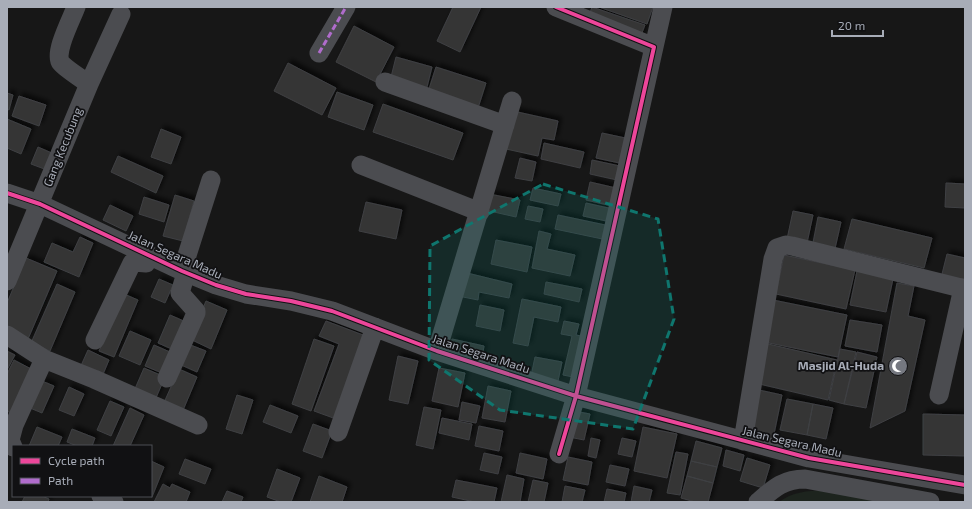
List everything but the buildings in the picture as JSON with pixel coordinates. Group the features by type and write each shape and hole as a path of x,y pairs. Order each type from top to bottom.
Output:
{"street":[{"path":"76,7 59,49 58,57 60,63 89,84"},
{"path":"319,52 346,7"},
{"path":"556,7 654,46"},
{"path":"559,454 576,396 662,7"},
{"name":"Gang Kecubung","path":"7,281 89,84 121,14"},
{"path":"385,82 505,125"},
{"path":"436,351 480,212 512,101"},
{"path":"361,165 480,212"},
{"path":"167,378 196,314 196,311 180,293 184,272 211,180"},
{"name":"Jalan Segara Madu","path":"7,193 40,204 184,272 233,291 298,302 332,311 436,351 576,396 809,458 965,485"},
{"path":"743,441 773,259 778,248 786,245 964,288 939,395"},
{"path":"95,340 132,263 146,263 149,255"},
{"path":"338,432 375,327"},
{"path":"7,335 44,359 94,379 198,425"},
{"path":"10,445 14,425 44,359"},
{"path":"805,479 809,458"},
{"path":"758,502 781,483 797,479 805,479 930,502"},
{"path":"103,497 114,502"}],"highlighted area":[{"path":"543,184 658,219 674,319 633,429 500,410 429,360 430,246"}],"shaded area":[{"path":"823,490 899,502 779,502 794,494"}],"marked path":[{"path":"319,53 346,7"}],"cycle path":[{"path":"556,7 654,47 576,396 559,454"},
{"path":"7,193 40,204 182,271 216,285 246,294 291,301 332,311 437,351 576,396 809,458 965,485"}],"place":[{"name":"Masjid Al-Huda","path":"898,366"}]}
